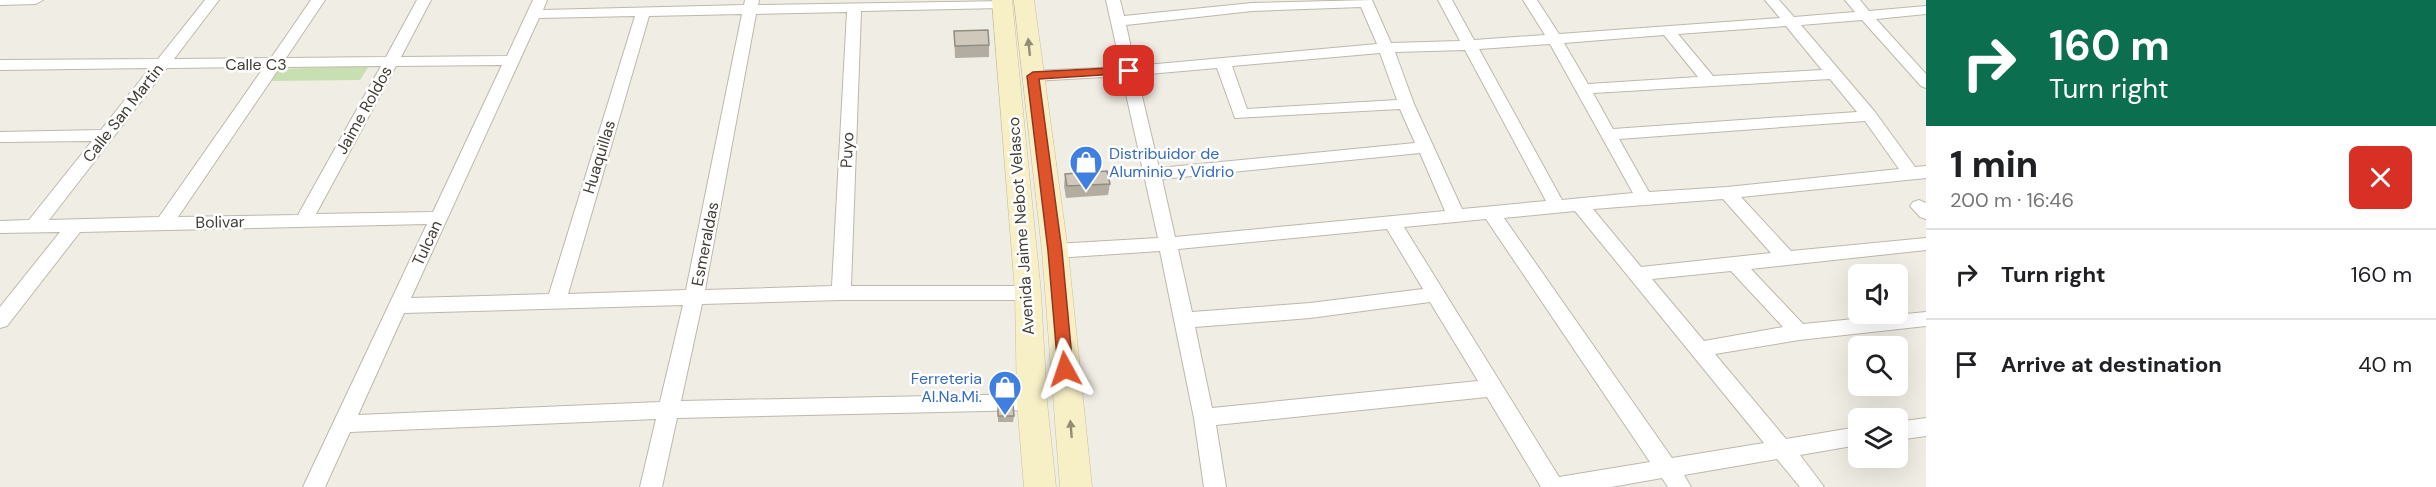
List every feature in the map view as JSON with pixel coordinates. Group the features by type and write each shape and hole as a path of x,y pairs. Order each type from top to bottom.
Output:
{"main road":[{"name":"Avenida Jaime Nebot Velasco","path":"1010,1 1033,76 1055,251 1076,487"},
{"name":"Avenida Jaime Nebot Velasco","path":"1010,1 1028,293 1032,402 1040,487"}],"street":[{"path":"0,1 36,0"},
{"name":"Calle San Martin","path":"34,226 213,0"},
{"path":"164,224 318,0"},
{"name":"Jaime Roldos","path":"304,220 424,0"},
{"path":"1113,0 1184,320 1215,487"},
{"path":"1445,0 1557,206"},
{"path":"1530,0 1610,134 1644,198"},
{"path":"1772,0 1832,74 1919,173"},
{"path":"1852,0 1926,82"},
{"path":"537,7 643,12 751,5 854,8 1010,1"},
{"path":"1119,21 1250,4 1365,2 1386,48 1406,104 1456,215"},
{"name":"Esmeraldas","path":"651,487 694,297 751,5"},
{"name":"Tulcan","path":"314,487 537,7"},
{"name":"Puyo","path":"841,292 854,8"},
{"path":"1033,76 1129,71 1386,48 1555,39 1926,10"},
{"name":"Huaquillas","path":"556,302 643,12"},
{"path":"1668,31 1708,80"},
{"name":"Calle C3","path":"0,65 512,60"},
{"path":"1223,63 1241,114 1406,104"},
{"path":"1584,89 1832,74"},
{"path":"1610,134 1869,116"},
{"path":"0,137 106,135"},
{"path":"1153,174 1426,147"},
{"path":"1055,251 1168,244 1644,198 1726,194 1919,173"},
{"path":"1726,194 1786,258"},
{"path":"1579,204 1813,487"},
{"path":"1492,214 1680,487"},
{"name":"Bolivar","path":"0,227 439,218"},
{"path":"1391,221 1554,487 1848,437"},
{"path":"0,321 75,225"},
{"path":"1637,273 1736,265 1926,244"},
{"path":"1736,265 1799,332"},
{"path":"398,306 841,292 1028,293"},
{"path":"1184,320 1293,314 1435,294"},
{"path":"1700,349 1799,332 1926,320"},
{"path":"1204,418 1493,388"},
{"path":"343,424 669,410 1032,402"},
{"path":"1908,430 1926,427"}],"green space":[{"path":"369,66 360,80 268,81 276,69"}],"building":[{"path":"988,30 989,45 955,46 954,31"},
{"path":"1107,171 1110,184 1067,186 1065,174"},
{"path":"1013,404 1014,416 998,416 998,405"}],"place":[{"name":"Distribuidor de Aluminio y Vidrio","path":"1086,191"},
{"name":"Ferreteria Al.Na.Mi.","path":"1005,416"}],"route":[{"path":"1065,369 1055,251 1033,76 1129,71"}]}
